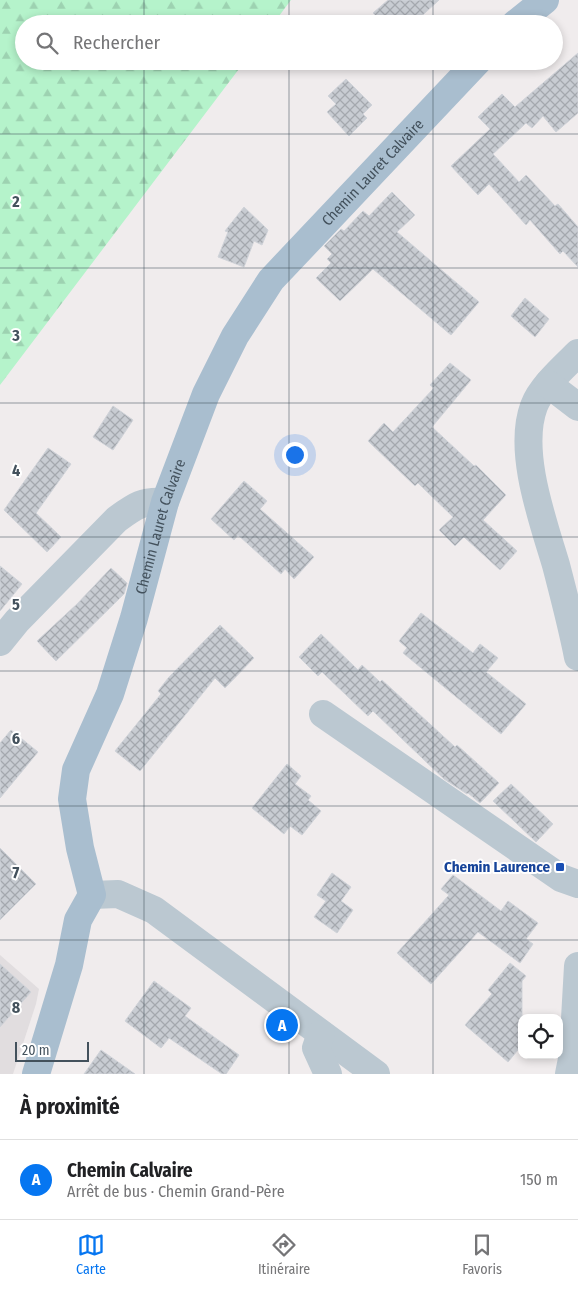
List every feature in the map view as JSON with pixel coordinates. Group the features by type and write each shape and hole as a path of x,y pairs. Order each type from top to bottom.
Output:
{"main road":[{"path":"526,15 544,0"},
{"name":"Chemin Lauret Calvaire","path":"92,895 80,848 72,800 76,770 110,694 134,618 165,502 206,394 235,336 271,280 469,70"},
{"path":"36,1074 69,964 78,920 92,895"}],"street":[{"path":"578,353 548,384 535,405 529,435 533,488 567,565 578,657"},
{"path":"548,384 578,407"},
{"path":"0,642 17,621 117,519 136,505 151,501 165,502"},
{"path":"323,714 561,878 578,884"},
{"path":"92,895 118,894 154,910 376,1074"},
{"path":"569,1074 577,1020 578,966"},
{"path":"321,1034 316,1048 328,1074"}],"shaded area":[{"path":"0,955 39,989 36,1004 13,1074 0,1074"}],"green space":[{"path":"0,0 291,0 280,15 15,15 15,70 238,70 0,385"}],"building":[{"path":"388,0 439,0 423,15 375,15 373,13"},
{"path":"578,53 578,113 556,132 543,116 532,128 526,123 493,154 519,182 526,175 555,206 558,204 578,227 578,267 563,251 560,254 530,220 526,225 489,184 478,195 451,166 490,129 478,117 502,94 515,107 558,70 563,70 563,66"},
{"path":"346,79 372,105 363,114 367,118 349,136 327,112 336,104 328,96"},
{"path":"392,192 415,215 397,232 479,302 451,335 373,269 340,301 316,278 331,263 327,259 332,254 324,246 341,229 344,231 363,211 369,216"},
{"path":"244,207 268,230 262,245 254,241 244,267 218,257 228,232 225,231"},
{"path":"525,298 549,319 535,337 511,316"},
{"path":"450,363 471,380 432,427 474,466 476,465 506,495 483,520 517,551 500,570 464,537 455,546 439,530 453,517 418,483 415,486 368,441 384,423 393,432 434,388 430,385"},
{"path":"113,406 133,420 113,450 93,437"},
{"path":"48,448 71,464 36,513 61,537 47,552 4,510"},
{"path":"244,481 267,501 260,509 314,557 294,579 285,569 281,574 238,535 234,540 211,519"},
{"path":"0,566 22,584 0,611"},
{"path":"111,568 127,583 124,594 56,661 37,641 77,604"},
{"path":"421,613 473,653 480,644 498,658 486,672 526,704 501,734 403,653 407,648 399,641"},
{"path":"220,625 254,658 225,688 215,678 140,771 115,751 161,694 158,691 169,677"},
{"path":"321,634 358,670 362,665 380,682 382,680 455,747 457,745 499,783 480,803 468,793 444,779 373,711 368,716 322,672 318,676 299,657"},
{"path":"11,730 38,752 0,798 0,743"},
{"path":"287,764 301,776 295,784 311,796 308,800 321,811 302,835 290,826 284,834 252,808"},
{"path":"511,784 553,824 536,842 493,801"},
{"path":"0,848 36,884 0,920"},
{"path":"332,873 351,887 341,901 353,910 337,933 314,917 326,901 317,895"},
{"path":"453,875 501,911 508,901 538,923 526,939 533,944 520,963 478,932 431,984 397,953 449,895 441,889"},
{"path":"510,963 526,976 522,981 522,1014 518,1014 518,1050 508,1062 465,1025 492,994 488,990"},
{"path":"0,964 31,992 0,1027"},
{"path":"154,981 191,1008 185,1016 239,1055 226,1074 222,1074 169,1038 161,1048 125,1021"},
{"path":"101,1050 135,1074 84,1074"}],"place":[{"name":"Chemin Laurence","path":"560,867"},
{"name":"Chemin Calvaire","path":"282,1025"}]}
